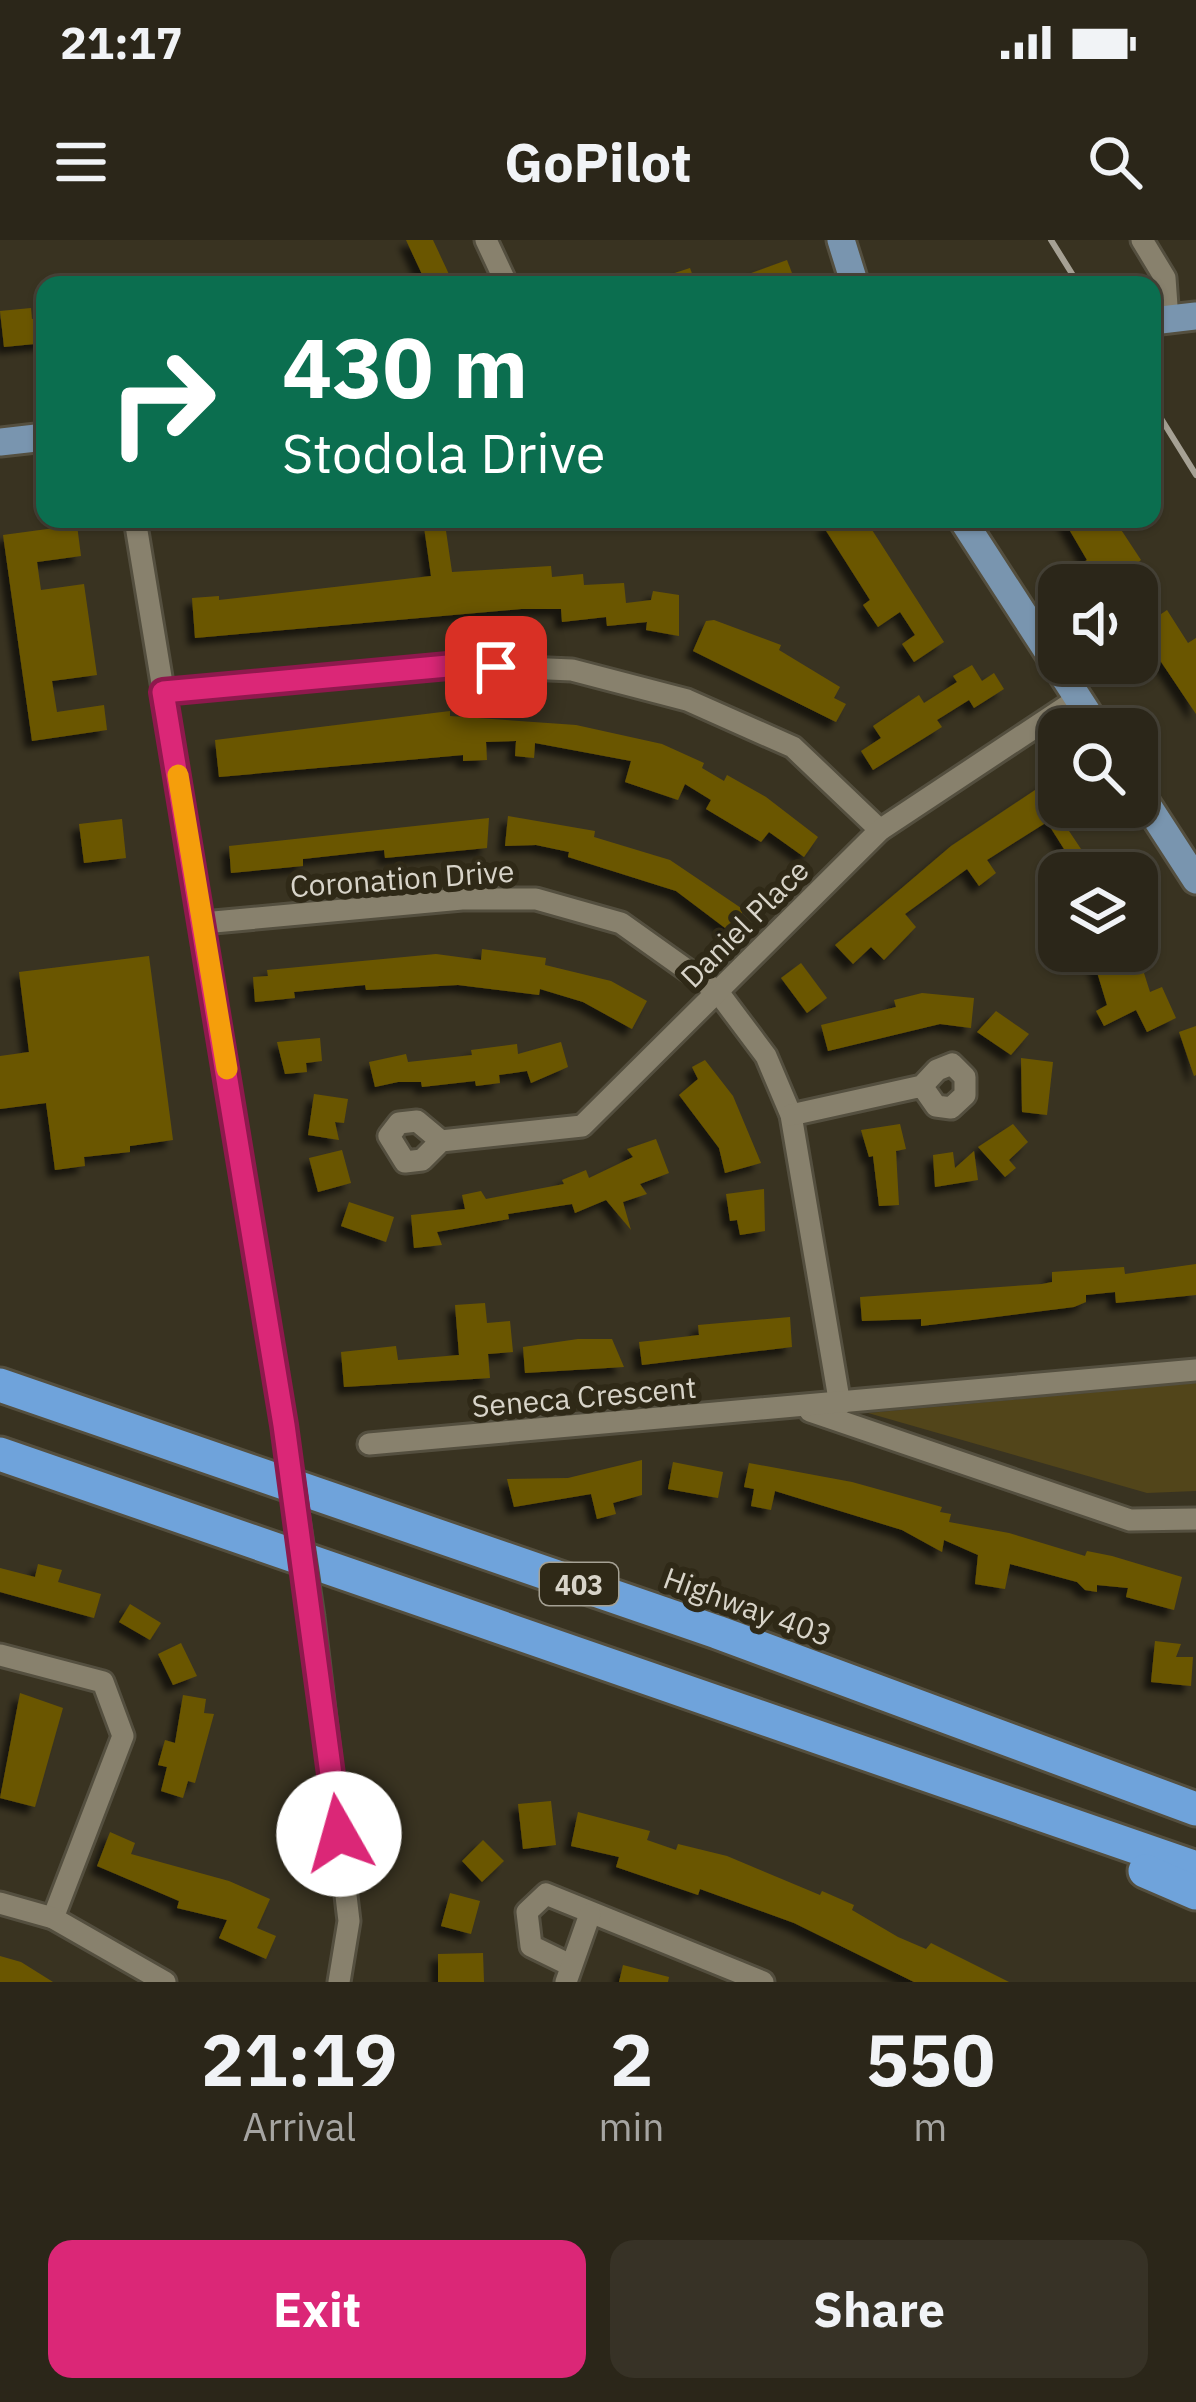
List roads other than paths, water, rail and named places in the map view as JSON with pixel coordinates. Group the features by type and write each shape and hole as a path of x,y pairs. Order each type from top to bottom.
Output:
{"highway":[{"name":"Highway 403","path":"0,1385 717,1632 1196,1809"},
{"name":"403","path":"0,1454 1196,1868"},
{"path":"1010,1802 1062,1835 1196,1893"}],"main road":[{"path":"842,240 852,276"},
{"path":"0,442 36,438"},
{"path":"968,528 1085,708"},
{"path":"1158,821 1196,880"}],"street":[{"path":"486,240 503,276"},
{"path":"1142,240 1165,278 1172,319"},
{"path":"136,528 313,1617 350,1922 339,1982"},
{"path":"163,692 459,665 572,670 687,700 793,747 880,830"},
{"name":"Daniel Place","path":"441,1141 582,1126 880,830 1078,698"},
{"name":"Coronation Drive","path":"203,922 462,899 536,899 622,923 718,992 766,1056 791,1115 840,1405"},
{"path":"791,1115 922,1086"},
{"name":"Seneca Crescent","path":"369,1444 1196,1370"},
{"name":"Seneca Crescent","path":"804,1408 1130,1520 1196,1519"},
{"path":"0,1655 103,1682 123,1736 53,1918"},
{"path":"590,1914 567,1973 531,1946 527,1912 546,1894 763,1982"},
{"path":"0,1903 53,1918 165,1982"}],"railway":[{"path":"1051,240 1073,276"},
{"path":"1161,419 1196,475"}]}
